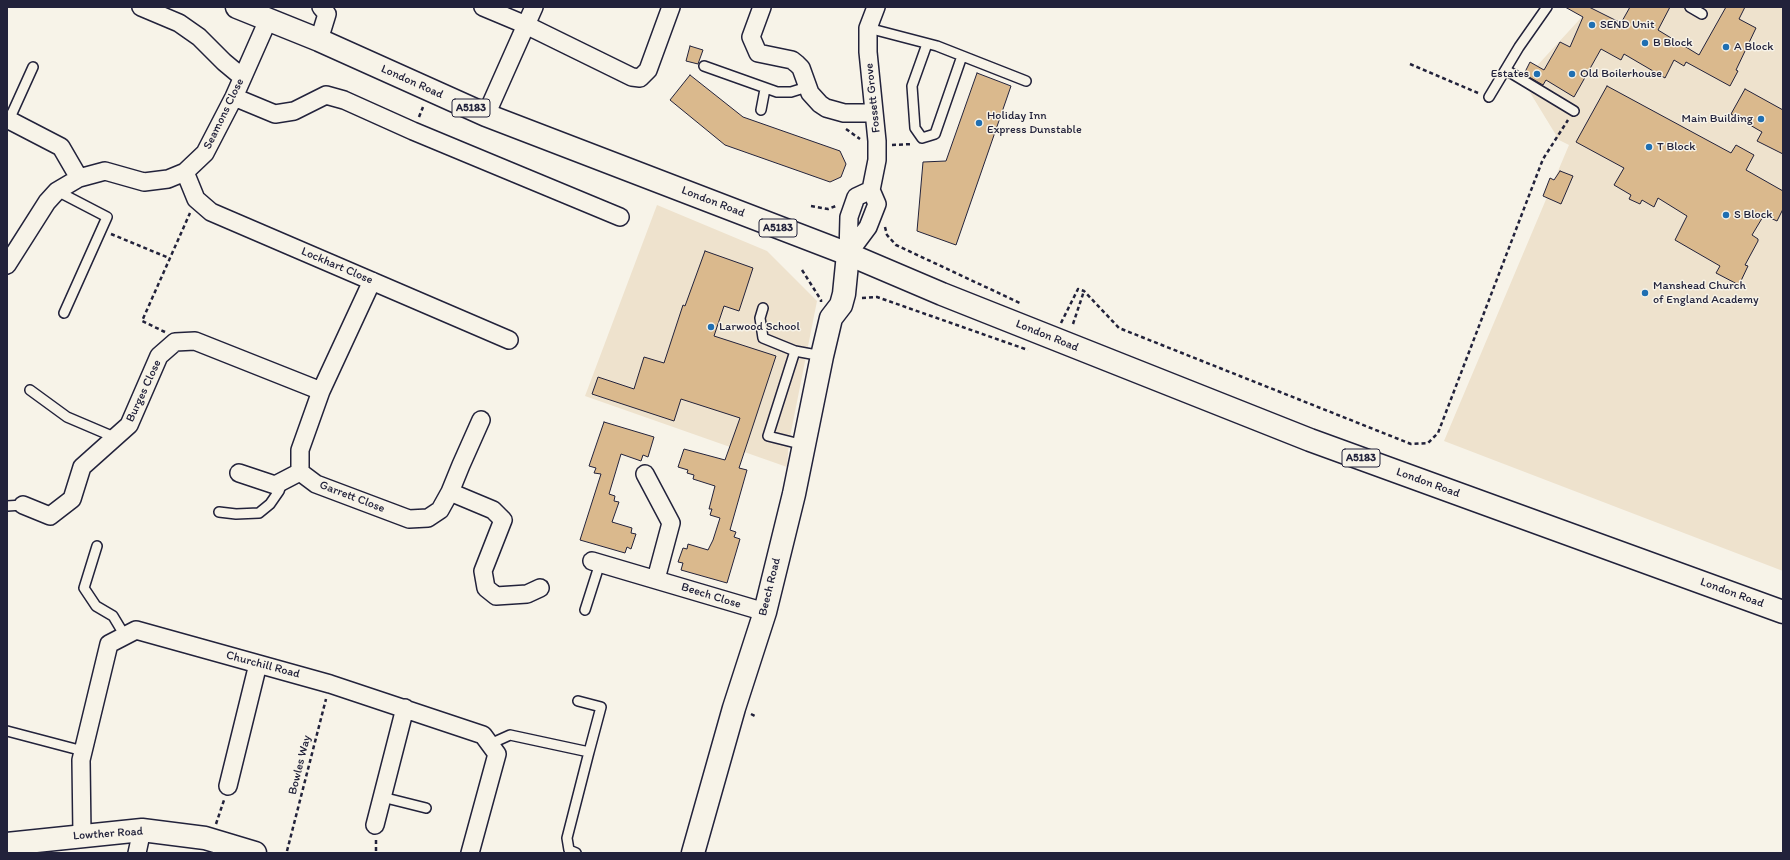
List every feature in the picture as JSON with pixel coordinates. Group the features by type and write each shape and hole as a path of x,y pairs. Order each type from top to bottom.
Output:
{"main road":[{"name":"London Road","path":"237,7 319,40 486,115 848,254 942,294 1310,440 1783,612"},
{"name":"Beech Road","path":"693,853 735,703 765,612 794,494 822,356 832,318 841,305 844,294 848,254"},
{"name":"Lowther Road","path":"7,844 82,835 142,830 205,838 255,853"}],"street":[{"path":"140,7 179,22 199,37 224,62 242,77"},
{"path":"319,40 327,14 321,7"},
{"path":"482,7 526,25 632,77 640,78 648,70 671,7"},
{"path":"486,115 534,7"},
{"path":"762,7 751,37 758,53 792,60 798,64 801,68 807,87 814,99 820,104 844,113 873,113"},
{"name":"Fossett Grove","path":"848,254 868,227 877,204 871,190 877,154 877,141 868,52 868,28 876,7"},
{"name":"Seamons Close","path":"7,265 47,202 57,191 79,178 105,171 144,182 168,179 185,172 205,153 234,97 268,20"},
{"path":"234,97 275,114 294,111 326,95 344,100 421,134 620,217"},
{"path":"8,119 61,147 79,178"},
{"name":"Lockhart Close","path":"185,172 196,199 211,212 509,340"},
{"path":"239,473 275,485 300,472 300,450 321,391 372,281"},
{"path":"175,342 195,341 321,391"},
{"name":"Burges Close","path":"15,505 50,516 72,499 82,467 129,425 159,356 175,342"},
{"name":"Garrett Close","path":"300,472 316,484 409,519 428,518 440,510 450,492 481,420"},
{"path":"645,474 671,523 656,580"},
{"path":"450,492 493,510 503,520 483,571 486,588 496,596 527,594 540,588"},
{"name":"Beech Close","path":"596,562 765,612"},
{"name":"Churchill Road","path":"82,835 81,760 109,644 136,630 330,684 405,708 483,735 490,744"},
{"path":"228,786 258,664"},
{"path":"375,825 405,708"},
{"path":"470,853 497,754 490,744"},
{"path":"137,853 142,830"}],"lane":[{"path":"1489,97 1519,47 1547,7"},
{"path":"1690,7 1702,14"},
{"path":"868,28 927,44 962,56 1026,82"},
{"path":"927,44 912,86 915,128 922,138 935,134 962,56"},
{"path":"704,66 765,89 784,93 807,87"},
{"path":"8,119 33,67"},
{"path":"1506,70 1574,111"},
{"path":"761,110 765,89"},
{"path":"57,191 107,217 64,313"},
{"path":"763,308 760,318 763,338 795,351 822,356"},
{"path":"795,351 768,436 804,445"},
{"path":"30,390 68,417 114,438"},
{"path":"219,512 236,514 259,512 270,504 279,491 282,482"},
{"path":"97,546 84,588 96,606 113,616 125,636"},
{"path":"585,610 596,562"},
{"path":"576,853 569,850 566,838 601,707 578,701"},
{"path":"7,731 83,751"},
{"path":"490,744 510,735 589,752"},
{"path":"382,797 426,808"}],"path":[{"path":"1410,64 1489,97"},
{"path":"1054,319 1062,323 1078,289 1084,291 1119,328 1411,444 1428,443 1438,433 1543,159 1574,111"},
{"path":"845,128 864,141"},
{"path":"888,145 917,144 922,138"},
{"path":"175,342 162,329 142,321 196,199"},
{"path":"811,206 828,209 836,206 841,200"},
{"path":"884,224 887,236 896,245 1026,306"},
{"path":"101,230 169,258"},
{"path":"1073,324 1084,291"},
{"path":"863,298 877,297 1007,342"},
{"name":"Bowles Way","path":"287,851 330,684"},
{"path":"216,826 228,786"}],"shaded area":[{"name":"Manshead Church of England Academy","path":"1591,7 1783,7 1783,571 1444,441 1569,145 1559,140 1523,81"},
{"name":"Larwood School","path":"657,205 767,251 817,301 789,442 787,467 585,396"}],"building":[{"path":"1565,7 1589,7 1621,23 1630,7 1670,7 1658,30 1699,55 1726,7 1745,7 1739,19 1756,28 1730,86 1686,62 1684,66 1674,60 1665,78 1624,54 1621,60 1601,49 1574,97 1546,80 1543,85 1524,74 1530,62 1544,70 1560,42 1570,47 1583,17"},
{"path":"690,46 703,50 698,64 686,61"},
{"name":"Holiday Inn Express Dunstable","path":"977,73 1011,86 956,245 917,231 923,162 946,161"},
{"path":"690,75 743,117 840,151 846,164 841,177 830,182 725,145 670,100"},
{"path":"1607,86 1731,153 1736,145 1754,155 1746,170 1783,191 1783,209 1777,221 1764,215 1752,235 1758,239 1758,241 1745,265 1748,266 1739,285 1716,273 1720,266 1675,240 1687,216 1658,198 1654,207 1642,200 1640,204 1629,199 1631,195 1614,185 1624,168 1576,142"},
{"name":"Main Building","path":"1745,89 1783,110 1783,154 1757,141 1762,132 1731,114"},
{"path":"1560,171 1573,176 1561,204 1543,196 1550,178 1554,180"},
{"path":"705,251 753,268 739,311 724,306 714,336 776,356 739,468 747,470 730,530 736,532 734,537 740,539 727,583 681,570 683,563 678,562 683,548 687,549 688,544 708,550 720,518 710,515 712,509 709,509 715,486 693,479 694,475 687,473 688,470 678,467 684,449 725,460 740,418 681,399 674,421 592,394 598,377 634,389 644,357 664,363 683,305 685,306"},
{"path":"604,422 654,437 648,457 643,455 641,461 621,454 609,494 615,496 614,501 619,502 612,522 632,528 631,533 636,534 631,549 627,547 625,553 580,540 601,474 594,473 596,468 589,466"}],"place":[{"name":"SEND Unit","path":"1592,25"},
{"name":"B Block","path":"1645,43"},
{"name":"A Block","path":"1726,47"},
{"name":"Estates","path":"1537,74"},
{"name":"Old Boilerhouse","path":"1572,74"},
{"name":"Main Building","path":"1761,119"},
{"name":"Holiday Inn Express Dunstable","path":"979,123"},
{"name":"T Block","path":"1649,147"},
{"name":"S Block","path":"1726,215"},
{"name":"Manshead Church of England Academy","path":"1645,293"},
{"name":"Larwood School","path":"711,327"}]}
